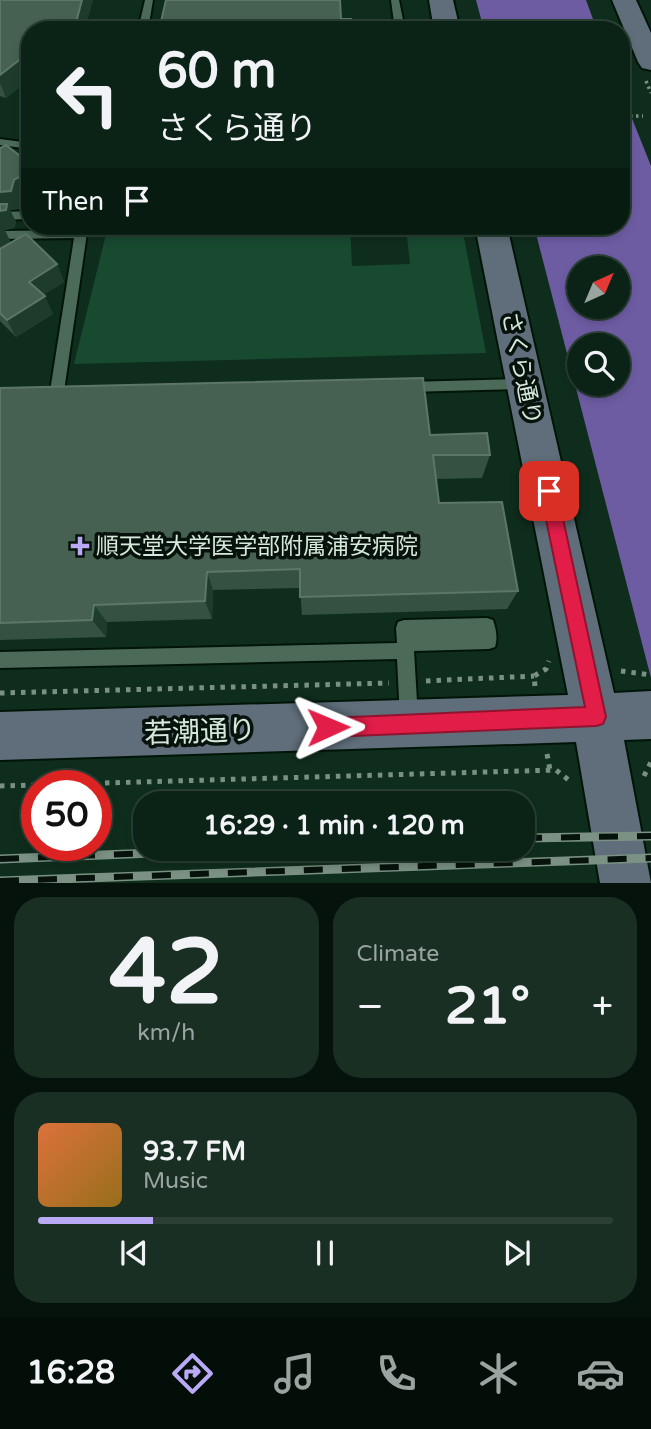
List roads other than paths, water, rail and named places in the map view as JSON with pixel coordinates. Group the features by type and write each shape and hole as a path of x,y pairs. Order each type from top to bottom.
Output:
{"street":[{"path":"441,0 445,21"},
{"path":"624,0 651,62"},
{"name":"さくら通り","path":"493,235 596,717 626,883"},
{"name":"若潮通り","path":"0,736 408,704 596,717 646,695"}],"lane":[{"path":"145,21 149,0"},
{"path":"395,0 398,21"},
{"path":"0,142 21,145"},
{"path":"0,216 21,215"},
{"path":"0,235 21,234"},
{"path":"57,398 80,235"},
{"path":"388,388 526,384"},
{"path":"0,660 405,647 408,704"}],"railway":[{"path":"535,838 651,836"},
{"path":"0,859 133,854"},
{"path":"0,881 651,858"}],"place":[{"name":"順天堂大学医学部附属浦安病院","path":"80,546"}]}
